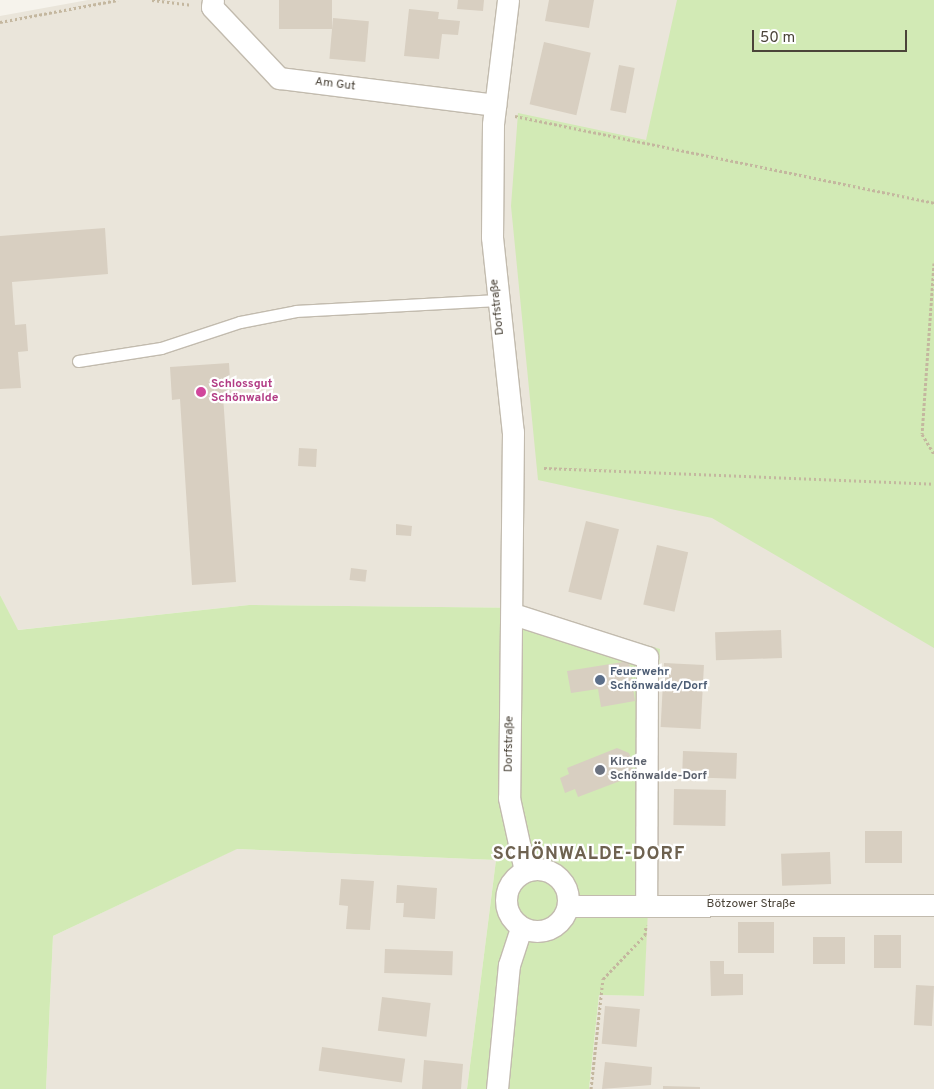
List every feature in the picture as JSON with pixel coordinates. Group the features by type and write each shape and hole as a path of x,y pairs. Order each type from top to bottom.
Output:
{"street":[{"name":"Dorfstraße","path":"508,0 503,110 492,237 497,300 513,432 513,614 509,798 525,871"},
{"name":"Am Gut","path":"212,3 279,78 503,110"},
{"path":"513,614 647,657 646,904"},
{"path":"525,871 553,873 565,887 568,906 559,923 550,929 541,932 521,928 508,913 506,893 516,876 525,871"},
{"name":"Bötzower Straße","path":"568,906 646,904 934,905"},
{"path":"497,1089 508,965 521,928"}],"lane":[{"path":"78,361 161,348 223,327 281,313 497,300"}],"path":[{"path":"0,22 118,0"},
{"path":"152,0 212,3"},
{"path":"503,110 934,203"},
{"path":"934,263 922,434 934,454"},
{"path":"544,468 934,484"},
{"path":"591,1089 603,979 645,935 646,904"}],"shaded area":[{"path":"88,0 934,0 934,1089 589,1089 599,995 644,996 522,608 249,605 17,630 0,595 0,16"},
{"path":"236,849 496,860 467,1089 46,1089 53,936"}],"green space":[{"path":"677,0 934,0 934,648 712,518 538,480 511,206 518,113 646,140"},
{"path":"0,595 18,630 249,605 522,608 660,649 644,996 599,995 589,1089 467,1089 496,860 237,849 53,936 46,1089 0,1089"}],"building":[{"path":"279,0 332,0 332,29 279,29"},
{"path":"458,0 484,0 483,11 457,9"},
{"path":"549,0 594,0 589,28 545,21"},
{"path":"409,9 439,12 438,19 460,21 458,35 442,34 439,59 404,56"},
{"path":"333,18 369,21 365,62 329,59"},
{"path":"544,42 591,53 576,115 530,104"},
{"path":"619,65 635,68 626,113 610,110"},
{"path":"105,228 108,274 12,282 15,325 26,324 28,351 18,352 21,388 0,389 0,236"},
{"path":"229,363 231,396 223,396 236,582 192,585 180,399 172,400 170,367"},
{"path":"299,448 317,449 316,467 298,466"},
{"path":"586,521 619,529 601,600 568,592"},
{"path":"396,524 412,526 411,536 396,535"},
{"path":"657,545 688,552 674,612 643,604"},
{"path":"351,568 367,570 365,582 350,580"},
{"path":"781,630 782,658 716,660 715,632"},
{"name":"Feuerwehr Schönwalde/Dorf","path":"629,661 635,701 601,707 598,689 571,693 567,671"},
{"path":"664,663 704,665 701,729 661,727"},
{"name":"Kirche Schönwalde-Dorf","path":"617,748 629,753 634,765 628,778 578,797 575,789 565,793 560,778 569,774 567,768"},
{"path":"683,751 737,753 736,779 682,777"},
{"path":"674,789 726,790 725,826 673,825"},
{"path":"865,831 902,831 902,863 865,863"},
{"path":"830,852 831,884 782,886 781,854"},
{"path":"341,879 374,881 370,930 346,929 348,906 339,905"},
{"path":"397,885 437,888 435,919 403,917 404,903 396,903"},
{"path":"738,922 774,922 774,953 738,953"},
{"path":"874,935 901,935 901,968 874,968"},
{"path":"813,937 845,937 845,964 813,964"},
{"path":"385,949 453,951 452,975 384,973"},
{"path":"710,961 724,961 724,974 743,974 743,995 711,996"},
{"path":"916,985 934,986 932,1026 914,1025"},
{"path":"382,997 431,1003 426,1037 378,1031"},
{"path":"605,1006 640,1009 637,1047 602,1044"},
{"path":"322,1047 405,1059 402,1082 319,1071"},
{"path":"424,1060 463,1064 461,1089 422,1089"},
{"path":"605,1062 652,1067 651,1085 602,1089"},
{"path":"663,1086 700,1087 700,1089 663,1089"}],"place":[{"name":"Schlossgut Schönwalde","path":"201,392"},
{"name":"Feuerwehr Schönwalde/Dorf","path":"600,680"},
{"name":"Kirche Schönwalde-Dorf","path":"600,770"}],"district":[{"name":"SCHÖNWALDE-DORF","path":"589,855"}]}
